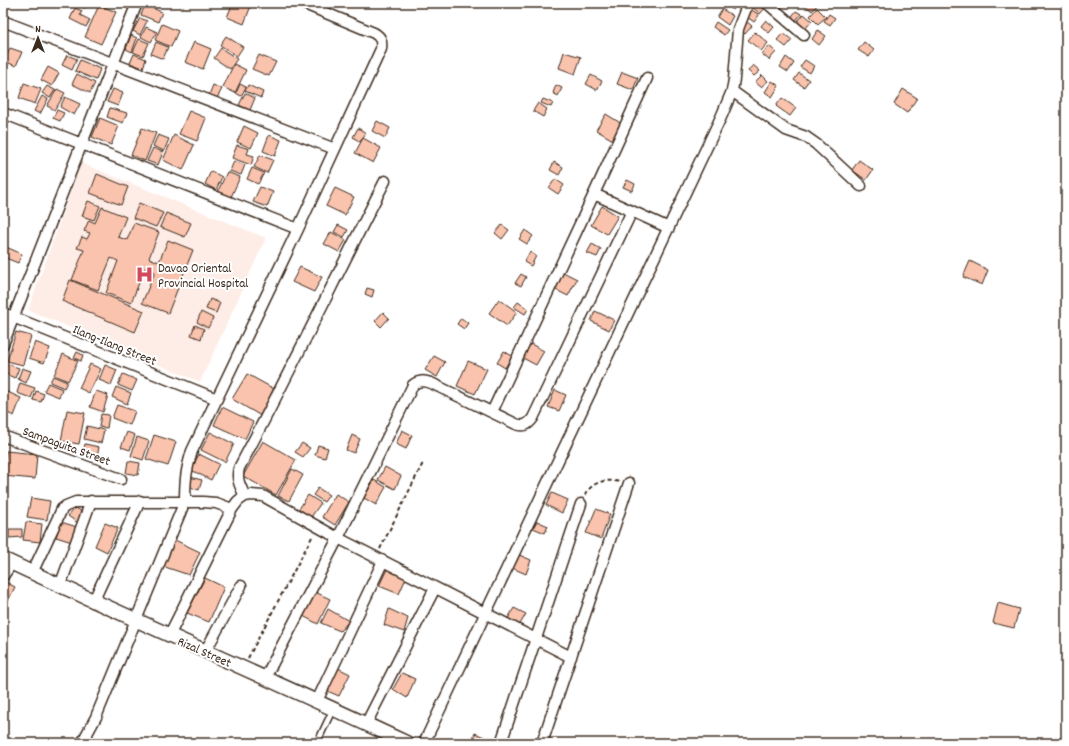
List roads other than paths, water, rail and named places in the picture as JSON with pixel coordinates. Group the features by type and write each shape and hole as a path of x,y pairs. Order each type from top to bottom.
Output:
{"street":[{"path":"3,344 8,315 82,144 137,3"},
{"path":"82,743 96,717 135,620 186,501 186,471 192,451 298,229 381,49 381,39 374,33 302,3"},
{"path":"424,743 722,115 732,91 738,29 748,3"},
{"path":"767,3 804,35"},
{"path":"3,21 334,149"},
{"path":"492,412 647,78"},
{"path":"732,91 786,130 806,137 816,144 861,186"},
{"path":"3,113 298,229"},
{"path":"245,496 238,480 237,474 239,468 280,391 336,276 385,181"},
{"path":"594,194 669,228"},
{"path":"265,678 338,538 409,391 417,382 421,381 431,383 520,426 530,424 632,211"},
{"name":"Ilang-Ilang Street","path":"8,315 217,399"},
{"name":"Sampaguita Street","path":"3,436 122,479"},
{"path":"542,743 629,483"},
{"path":"169,636 232,509 238,501 245,496 251,495 263,496 272,500 338,538 571,657"},
{"path":"32,572 62,509 70,504 91,501 186,501 216,503 232,509"},
{"path":"60,586 91,501"},
{"path":"93,602 140,501"},
{"path":"501,743 581,504"},
{"path":"317,701 380,559"},
{"path":"3,576 8,561"},
{"name":"Rizal Street","path":"8,561 93,602 333,708 407,743"},
{"path":"205,652 241,586"},
{"path":"366,724 435,588"}],"lane":[{"path":"317,743 333,708"}],"place":[{"name":"Davao Oriental Provincial Hospital","path":"145,274"}]}
